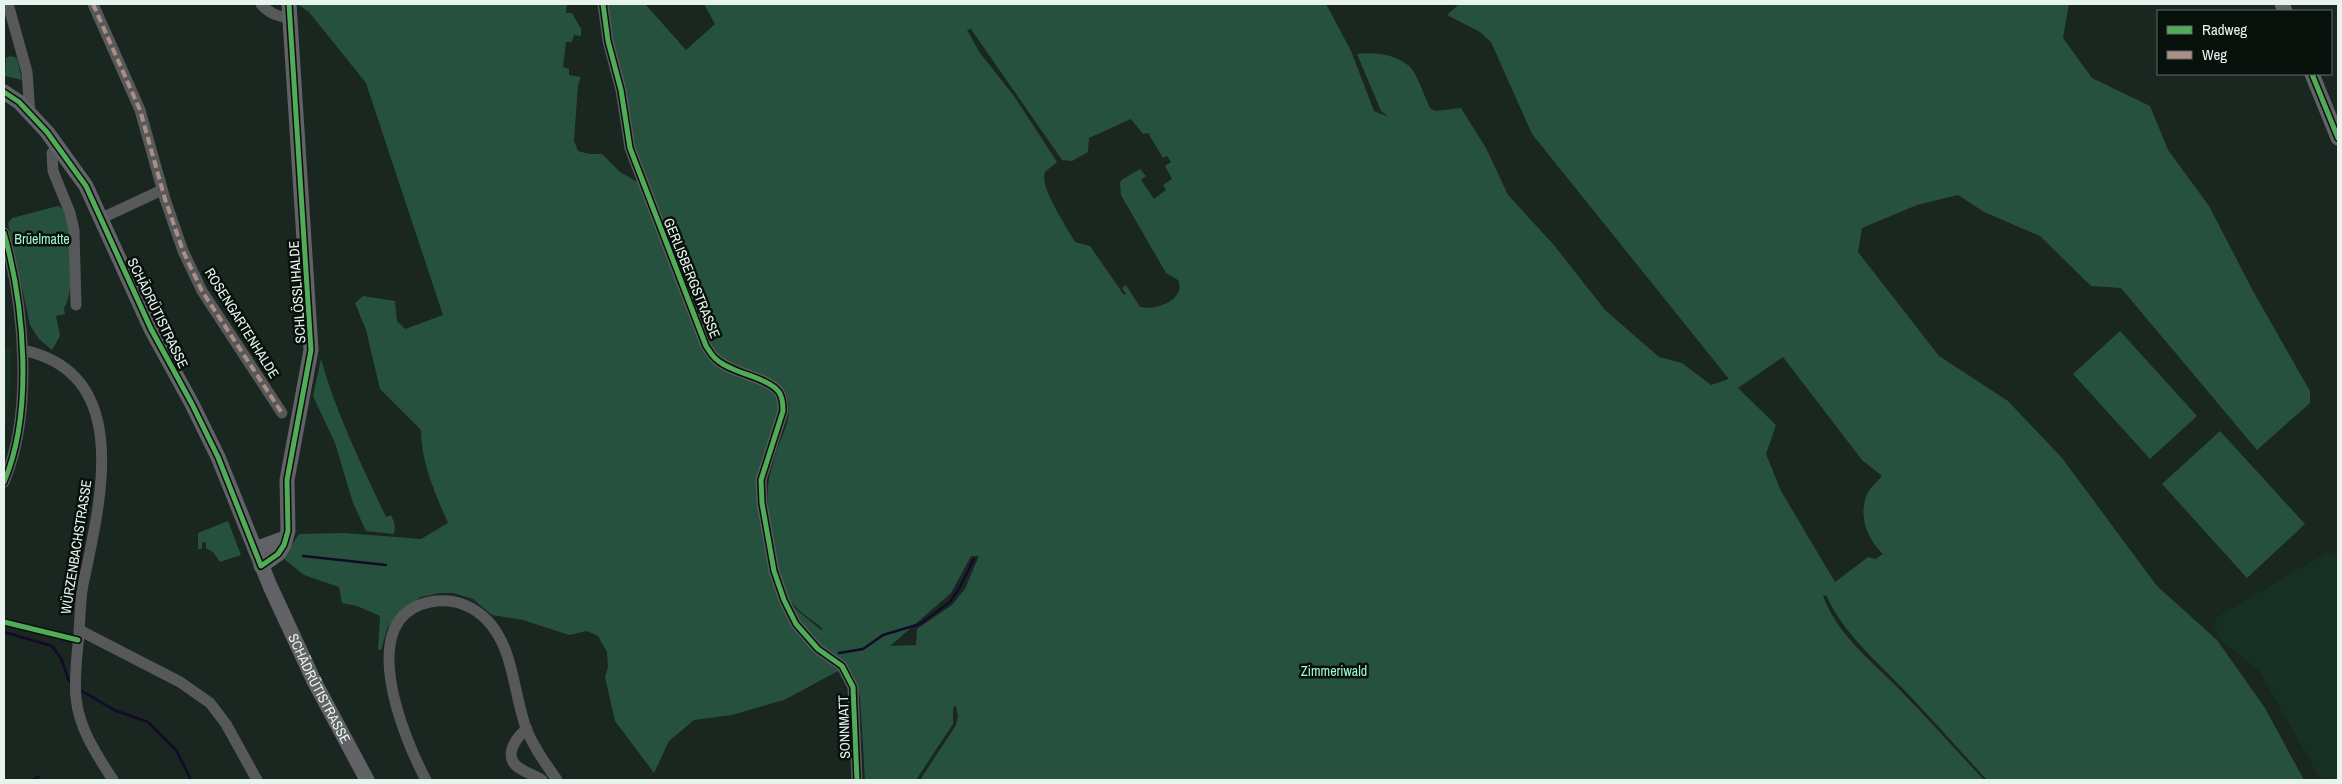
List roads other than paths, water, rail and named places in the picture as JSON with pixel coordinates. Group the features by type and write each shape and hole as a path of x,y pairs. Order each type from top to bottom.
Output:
{"main road":[{"name":"SCHLÖSSLIHALDE","path":"261,566 278,554 284,545 288,524 287,480 308,380 312,335 289,11"},
{"path":"2312,75 2338,138"},
{"name":"SCHÄDRÜTISTRASSE","path":"6,97 30,115 58,145 86,186 102,218 150,329 192,404 218,456 261,566 314,681 367,780"},
{"path":"254,549 285,538"}],"street":[{"path":"8,4 27,72 30,115"},
{"name":"ROSENGARTENHALDE","path":"93,4 140,110 162,190 180,244 202,291 282,413"},
{"path":"261,4 276,16 289,11"},
{"name":"GERLISBERGSTRASSE","path":"602,4 608,40 621,90 630,148 706,346 715,359 728,367 772,386 780,393 783,411 761,480 762,503 774,570 784,600 804,633 818,649 842,666 847,674"},
{"path":"6,97 27,83"},
{"path":"58,145 52,153 53,171 70,213 74,230 76,305"},
{"path":"102,218 162,190"},
{"path":"4,233 22,350 23,394 19,426 4,482"},
{"name":"WÜRZENBACHSTRASSE","path":"22,350 49,358 69,372 86,391 99,430 103,475 83,587 75,696 82,726 94,751 113,780"},
{"path":"426,780 415,760 397,709 388,661 388,646 393,632 400,621 412,610 426,603 440,600 455,601 467,605 485,618 495,629 510,663 527,729 557,780"},
{"path":"79,630 180,682 210,703 226,724 257,780"},
{"name":"SONNMATT","path":"847,674 855,699 857,780"},
{"path":"527,729 518,737 514,745 512,751 513,760 527,773 542,780"}],"waterway":[{"path":"303,556 386,565"},
{"path":"839,653 863,649 883,635 920,624 950,602 974,559"},
{"path":"4,632 52,646 61,658 69,681"},
{"path":"82,691 114,710 148,722 176,750 191,780"},
{"path":"33,780 38,777"}],"park label":[{"name":"Brüelmatte","path":"42,239"},
{"name":"Zimmeriwald","path":"1334,671"}]}
